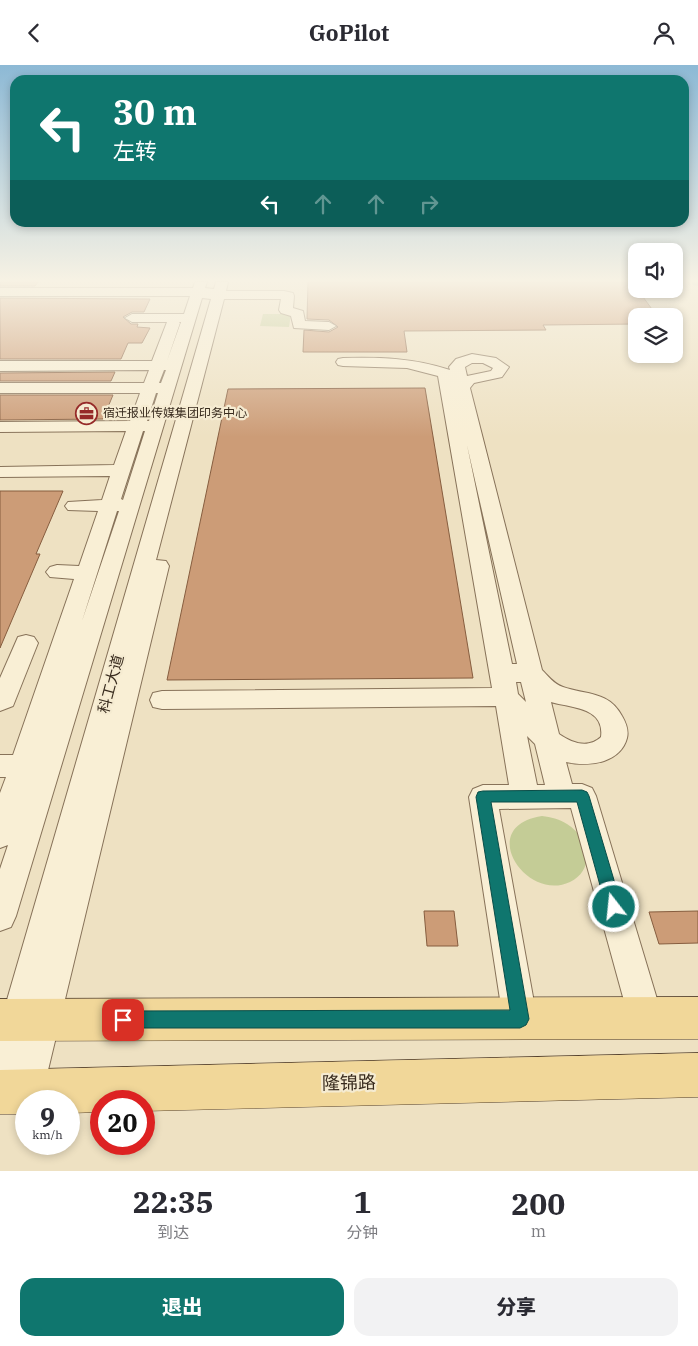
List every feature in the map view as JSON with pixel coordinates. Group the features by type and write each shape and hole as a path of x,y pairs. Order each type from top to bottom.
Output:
{"main road":[{"path":"21,1020 698,1018"},
{"name":"隆锦路","path":"8,1090 698,1075"}],"street":[{"path":"0,916 24,765 82,658 120,505 177,334"},
{"path":"8,1090 21,1020 195,334"},
{"path":"343,363 398,363 428,366 453,379 531,673 561,796"},
{"path":"0,366 166,365"},
{"path":"453,379 504,685 525,796"},
{"path":"0,388 158,388"},
{"path":"0,427 146,426"},
{"path":"0,835 87,573 120,505 120,470 146,426"},
{"path":"0,471 120,470"},
{"path":"75,506 120,505"},
{"path":"57,572 87,573"},
{"path":"0,702 4,699 23,651 58,658 82,658"},
{"path":"162,700 504,685 531,673"},
{"path":"504,685 547,740 563,749 577,755 588,755 611,745 616,736 614,723 608,713 598,705 562,696 547,690 531,673"},
{"path":"520,1019 483,797 582,796 646,1019"}],"green space":[{"path":"542,816 567,824 575,830 584,845 586,862 584,870 570,882 553,886 538,882 524,873 514,861 510,847 512,833 522,823"}],"building":[{"path":"0,334 147,334 142,343 128,343 121,359 0,359"},
{"path":"304,334 404,334 407,352 303,352"},
{"path":"115,372 111,381 0,381 0,373"},
{"path":"425,388 473,678 167,680 228,389"},
{"path":"0,395 113,395 103,419 0,420"},
{"path":"0,491 63,491 36,554 40,554 0,648"},
{"path":"424,911 454,911 458,946 427,946"},
{"path":"698,911 698,943 659,944 649,912"}],"place":[{"name":"宿迁报业传媒集团印务中心","path":"87,413"}],"route":[{"path":"123,1020 520,1019 483,797 582,796 614,907"}]}
